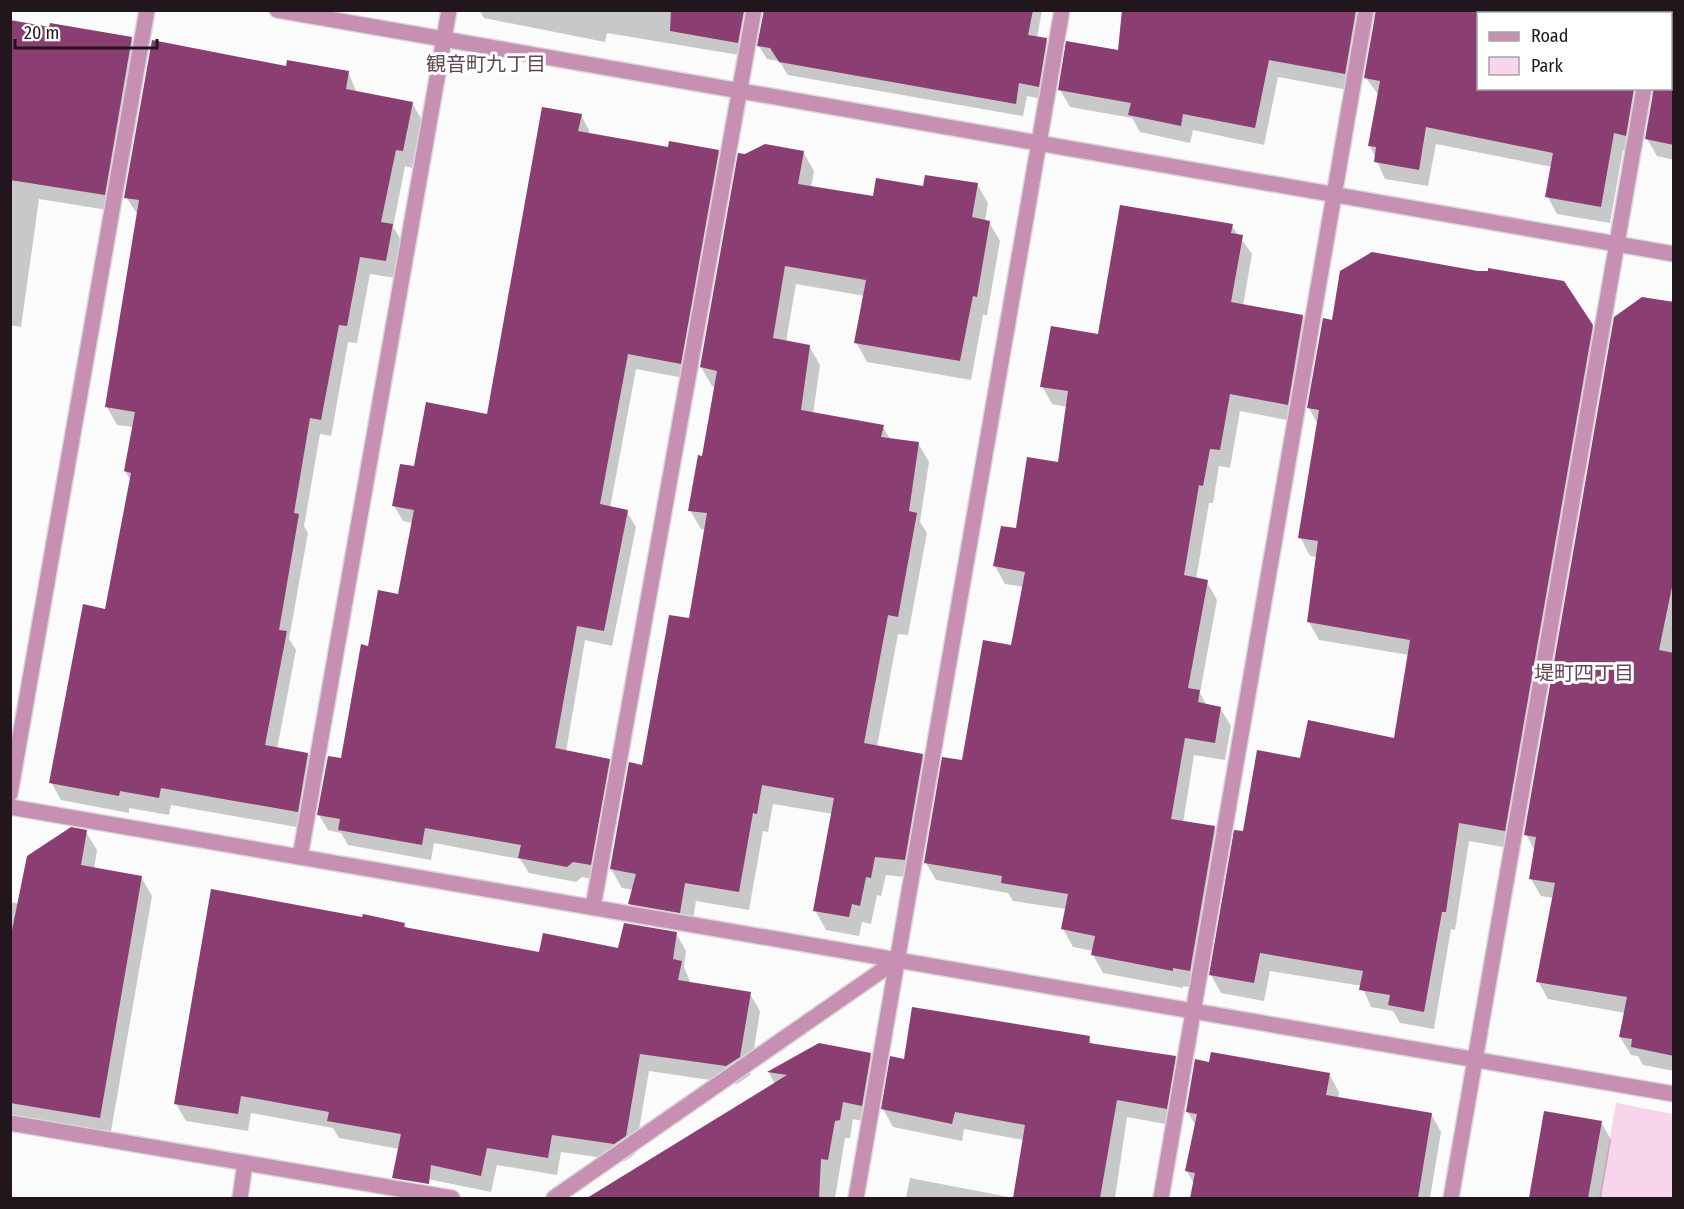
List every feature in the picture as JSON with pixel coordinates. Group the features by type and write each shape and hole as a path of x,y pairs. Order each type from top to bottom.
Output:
{"street":[{"path":"10,794 147,10"},
{"path":"277,10 1674,254"},
{"path":"300,857 449,10"},
{"path":"593,907 753,10"},
{"path":"856,1198 1062,10"},
{"path":"1161,1198 1366,10"},
{"path":"1451,1198 1644,90"},
{"path":"10,807 1674,1094"},
{"path":"554,1198 897,960"},
{"path":"10,1123 452,1198"},
{"path":"240,1198 245,1163"}],"green space":[{"path":"1616,1103 1673,1114 1673,1198 1599,1198"}],"building":[{"path":"671,10 744,10 738,43 670,31"},
{"path":"764,10 1033,10 1028,35 1047,38 1039,87 1019,83 1016,104 779,62 770,48 757,46"},
{"path":"1122,10 1356,10 1345,74 1269,60 1255,128 1183,114 1181,126 1128,115 1131,103 1058,90 1066,41 1118,50"},
{"path":"1376,10 1479,10 1477,12 1477,90 1634,90 1626,136 1614,133 1601,207 1545,197 1553,153 1426,127 1419,170 1374,162 1376,147 1368,146 1380,81 1364,78"},
{"path":"10,20 49,27 50,23 132,37 105,195 10,180"},
{"path":"152,40 286,66 287,60 349,71 346,89 413,102 403,151 396,150 381,222 393,224 386,261 360,257 347,326 339,325 321,420 310,418 294,513 299,514 279,630 287,631 265,745 308,753 298,812 161,788 159,798 120,791 119,796 49,783 83,604 105,609 131,473 124,471 135,412 105,407 139,200 124,198"},
{"path":"1674,88 1674,145 1645,139 1654,90"},
{"path":"542,107 582,114 578,131 668,147 669,141 719,150 681,364 628,354 600,504 628,510 604,631 577,626 555,748 610,759 591,865 573,862 567,867 518,858 521,845 425,828 422,845 338,830 340,819 317,815 328,756 341,758 361,644 368,646 378,590 398,594 414,510 392,506 400,464 414,466 426,402 487,414"},
{"path":"765,144 804,151 798,184 873,196 876,178 923,186 925,175 978,183 972,217 990,221 977,297 973,296 960,361 854,343 866,280 785,266 773,338 810,345 801,410 884,425 881,437 919,442 909,511 917,513 898,617 888,615 864,743 923,754 905,860 875,857 871,878 866,877 860,906 852,904 849,917 813,911 834,798 762,785 757,814 753,813 739,892 685,883 680,913 628,904 636,874 610,869 629,762 642,765 669,615 689,618 707,513 688,511 698,455 702,456 717,371 700,367 738,153 745,154"},
{"path":"1120,205 1233,224 1231,233 1243,235 1231,302 1303,315 1288,405 1230,394 1220,450 1210,449 1203,486 1199,485 1184,575 1208,580 1188,688 1200,690 1198,702 1221,707 1215,743 1185,738 1171,819 1215,826 1190,971 1173,968 1173,971 1091,955 1095,936 1061,929 1068,894 1001,883 1002,876 924,863 942,757 962,760 983,640 1011,645 1025,572 993,566 1001,526 1016,528 1027,457 1058,462 1068,391 1040,387 1051,326 1098,334"},
{"path":"1372,252 1478,271 1488,271 1488,268 1564,281 1593,325 1505,831 1459,823 1446,912 1442,912 1424,1012 1388,1005 1390,995 1359,990 1363,971 1260,953 1254,983 1209,975 1234,830 1243,831 1257,750 1300,758 1308,720 1394,738 1410,640 1307,622 1318,541 1298,538 1319,410 1307,408 1323,318 1332,320 1340,271"},
{"path":"1642,297 1674,302 1674,577 1659,650 1674,653 1674,1056 1631,1047 1632,1039 1619,1037 1627,997 1536,982 1555,883 1529,879 1536,837 1524,835 1614,317"},
{"path":"71,827 87,830 81,865 142,876 100,1118 10,1103 10,940 27,856"},
{"path":"211,889 362,917 363,914 405,923 404,927 539,952 543,933 618,948 624,923 677,932 673,959 682,961 678,980 751,992 740,1057 726,1066 640,1054 626,1136 614,1144 552,1135 548,1158 487,1148 481,1176 431,1165 429,1184 392,1178 401,1134 327,1121 329,1112 241,1096 238,1114 174,1104"},
{"path":"912,1007 1090,1036 1089,1043 1176,1056 1167,1109 1117,1100 1100,1198 1013,1198 1025,1125 955,1112 952,1124 881,1109 890,1056 904,1059"},
{"path":"819,1043 871,1053 862,1106 843,1102 840,1120 835,1121 828,1160 821,1159 819,1198 587,1198 787,1075 767,1072"},
{"path":"1211,1052 1330,1073 1326,1095 1432,1113 1418,1198 1190,1198 1195,1173 1185,1171 1197,1114 1186,1112 1195,1059 1209,1062"},
{"path":"1544,1111 1602,1121 1588,1198 1529,1198"}],"district":[{"name":"観音町九丁目","path":"486,64"},
{"name":"堤町四丁目","path":"1584,673"}]}
